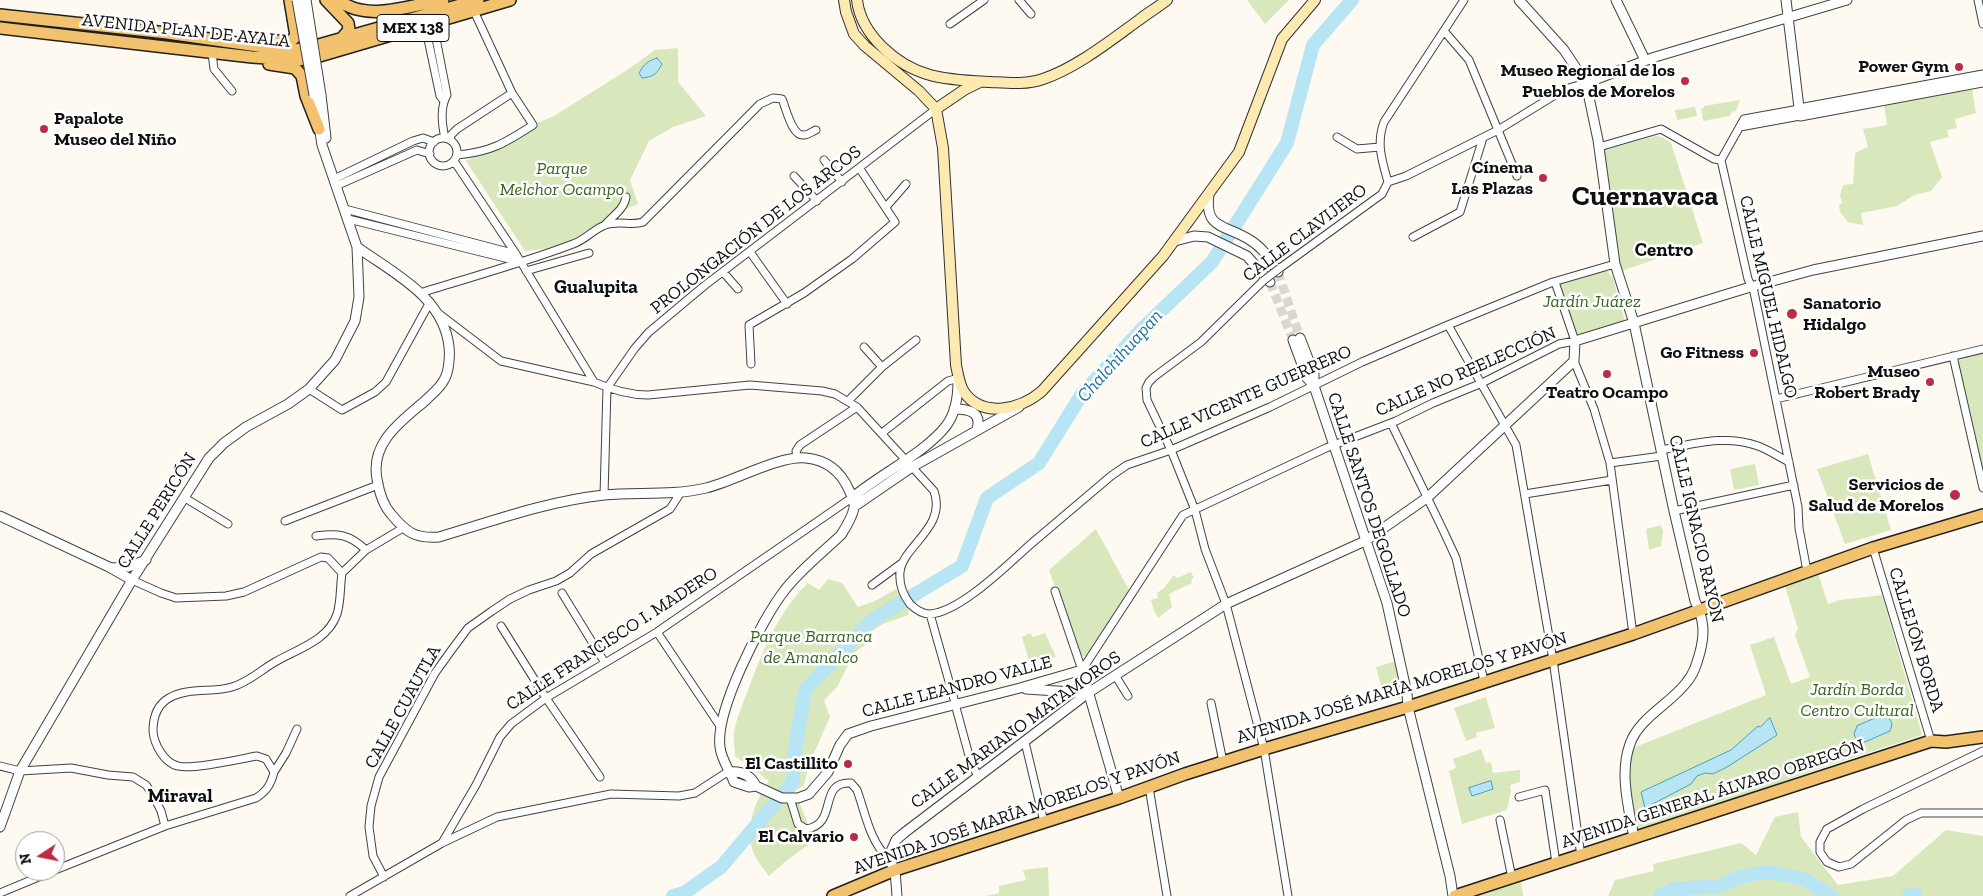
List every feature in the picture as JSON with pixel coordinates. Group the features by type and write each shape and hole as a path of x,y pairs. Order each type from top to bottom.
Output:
{"main road":[{"path":"212,53 220,48 237,47 265,41 290,42 294,40 296,36 290,0"},
{"path":"326,0 348,22 349,30 342,38"},
{"path":"338,0 347,7 370,11 397,9 438,0"},
{"name":"AVENIDA PLAN DE AYALA","path":"0,15 296,50 306,49 381,27 426,22 478,0"},
{"name":"AVENIDA PLAN DE AYALA","path":"0,28 212,53 298,60 316,57 426,22 474,11 510,0"},
{"path":"844,0 854,34 865,46 919,91 936,109 943,148 950,292 956,365 964,391 977,403 996,410 1023,405 1042,391 1175,241 1239,152 1282,39 1312,2"},
{"path":"857,0 858,8 866,27 891,54 905,64 930,75 981,82 1014,83 1033,82 1053,75 1115,38 1167,0"},
{"path":"397,9 426,22"},
{"path":"381,27 397,9"},
{"path":"252,57 266,64 295,68 299,71 318,129"},
{"path":"936,109 964,90 981,82"},
{"name":"AVENIDA JOSÉ MARÍA MORELOS Y PAVÓN","path":"833,896 895,870 1120,798 1223,762 1408,707 1633,634 1873,548 1983,515"},
{"name":"AVENIDA GENERAL ÁLVARO OBREGÓN","path":"1454,896 1931,741 1946,742 1983,737"}],"street":[{"path":"297,0 317,95 327,163"},
{"path":"306,0 316,57 318,129 327,163"},
{"path":"950,24 984,0"},
{"path":"1019,0 1031,14"},
{"path":"1388,182 1379,135 1384,122 1464,0"},
{"path":"1519,0 1564,50 1586,83 1645,60 1847,0"},
{"path":"1616,0 1645,60"},
{"path":"1786,0 1799,112"},
{"path":"1978,0 1983,24"},
{"path":"434,142 430,149 430,154 434,162 446,165 455,158 479,153 505,143 533,125 512,93 474,11"},
{"path":"426,22 440,96 444,101 442,125 450,141 455,158 594,382"},
{"path":"1444,31 1470,60 1517,176"},
{"path":"212,53 214,69 232,91"},
{"path":"1740,127 1799,112 1983,75"},
{"path":"1599,147 1661,129 1714,159 1721,160 1744,119 1983,82"},
{"name":"CALLE CLAVIJERO","path":"1288,896 1264,749 1226,604 1205,549 1195,510 1171,450 1147,400 1148,382 1201,342 1279,270 1382,194 1388,182 1406,176 1483,138 1565,89 1586,83"},
{"name":"CALLE IGNACIO RAYÓN","path":"1586,83 1599,147 1615,264 1634,323 1674,511 1695,601 1704,627 1701,650 1694,671 1687,683 1651,716 1630,742 1626,759 1626,783 1634,838"},
{"path":"450,141 457,129 512,93"},
{"path":"604,225 616,223 636,225 643,222 760,104 772,98 782,99 793,129 798,134 804,135 816,130"},
{"name":"PROLONGACIÓN DE LOS ARCOS","path":"607,388 635,348 649,332 936,109"},
{"path":"1337,137 1357,149 1380,147"},
{"path":"335,183 413,141 423,138 434,142 450,141"},
{"path":"1413,237 1460,212 1483,138"},
{"path":"335,183 416,150 430,154"},
{"path":"824,160 842,182"},
{"name":"CALLE MIGUEL HIDALGO","path":"1721,160 1776,399 1794,485 1799,528 1808,571"},
{"name":"CALLE PERICÓN","path":"0,827 20,771 132,580 209,458 224,443 309,388 336,360 356,321 359,297 356,247 345,209 327,163"},
{"path":"751,364 749,325 787,304 852,259 895,222 860,168"},
{"path":"794,176 817,201"},
{"path":"886,207 906,184"},
{"path":"1210,194 1208,212 1214,222 1250,240 1266,253 1279,270"},
{"path":"420,293 521,262 575,243 604,225 620,210 625,203 626,197"},
{"path":"345,209 516,254"},
{"path":"348,219 521,262"},
{"path":"1175,241 1202,235 1208,237 1240,252 1254,262 1267,281"},
{"path":"1575,341 1751,286 1812,270 1983,236"},
{"path":"356,247 430,302 438,313 446,331 449,362 444,380 434,392 386,437 375,472 386,508 403,528 415,535 427,538 439,537 547,505 604,495 681,492 724,483 784,460 797,458 815,459 839,472 854,502 848,524 841,535 784,590 768,615 755,638 726,706 720,726 720,749 734,782 748,787 757,787 786,798 798,824 806,829 815,828 821,823 832,791 838,785 851,783 857,790 875,842 895,870 897,896"},
{"path":"750,252 787,304"},
{"path":"526,271 589,253"},
{"name":"CALLE VICENTE GUERRERO","path":"926,613 954,606 987,583 1111,476 1127,465 1171,450 1314,386 1362,362 1448,325 1555,282 1615,264"},
{"path":"724,272 738,289"},
{"path":"1555,282 1575,341 1574,361 1594,409 1610,462 1633,634"},
{"path":"309,388 342,410 375,392 386,382 430,302"},
{"path":"438,313 501,361 594,382 631,395 648,395 731,386 772,386 822,391 835,394 848,401 857,407 882,433 934,491 937,499 931,525 902,563 872,585"},
{"path":"1448,325 1516,445 1553,660 1581,856"},
{"name":"CALLE SANTOS DEGOLLADO","path":"1296,339 1307,378 1314,386 1335,444 1386,603 1407,694 1408,707 1454,896"},
{"path":"848,401 882,367 916,340"},
{"name":"CALLE NO REELECCIÓN","path":"1082,670 1184,515 1335,444 1391,423 1482,383 1559,344 1575,341"},
{"path":"864,347 882,367"},
{"path":"1776,399 1983,349"},
{"path":"1953,356 1983,488"},
{"name":"CALLE MARIANO MATAMOROS","path":"888,858 896,840 904,833 1088,693 1226,604 1365,541 1428,497 1574,361"},
{"path":"882,433 948,381 959,378 958,394 954,409 946,426 909,463"},
{"path":"604,495 607,388"},
{"path":"909,463 1023,405"},
{"path":"797,458 796,452 800,445 857,407"},
{"path":"954,409 969,409 974,412 978,418 977,429"},
{"path":"1391,423 1456,558 1484,681"},
{"path":"1610,462 1662,453 1718,439 1735,440 1757,446 1789,462"},
{"name":"CALLE FRANCISCO I. MADERO","path":"350,896 442,843 476,785 500,737 511,724 546,698 658,632 854,502 909,463"},
{"path":"1525,494 1612,480"},
{"path":"285,521 378,485"},
{"path":"1674,511 1794,485"},
{"name":"CALLE CUAUTLA","path":"384,877 373,856 369,827 371,806 379,777 435,672 468,628 498,607 529,590 556,581 570,573 591,554 670,509 681,492"},
{"path":"185,498 228,524"},
{"path":"1,520 160,593 176,598 208,598 244,592 321,557 328,558 342,573"},
{"path":"274,772 266,759 257,756 188,767 174,765 165,758 157,747 153,722 158,708 169,698 191,691 232,687 252,678 274,662 317,640 326,633 337,614 342,573 366,550 403,528"},
{"path":"316,536 345,535 366,550"},
{"name":"CALLEJÓN BORDA","path":"1873,548 1931,741"},
{"path":"109,568 128,567 146,560"},
{"path":"902,563 900,572 901,587 911,604 926,613 971,763 978,776"},
{"path":"1055,591 1082,670 1120,798"},
{"path":"562,593 605,663"},
{"path":"500,626 600,777"},
{"path":"658,632 720,726"},
{"name":"CALLE LEANDRO VALLE","path":"786,798 810,794 828,772 840,745 848,734 954,702 1020,688 1082,670"},
{"path":"1115,675 1128,696"},
{"path":"1020,688 1088,693"},
{"path":"1211,703 1223,762"},
{"path":"65,866 164,826 256,798 266,792 272,782 274,772 286,753 297,729"},
{"path":"1025,742 1044,822"},
{"path":"1983,751 1863,809 1827,829 1820,842 1820,852 1827,862 1839,867 1851,864 1906,820 1921,813 1983,813"},
{"path":"0,766 20,771 71,768 108,775 133,777 146,785 153,795 164,826"},
{"path":"442,843 485,822 520,812 612,794 679,796 695,792 729,771"},
{"path":"1148,787 1167,896"},
{"path":"1519,797 1545,790 1556,863"},
{"path":"1500,820 1512,878"},
{"path":"0,892 28,881"}],"green space":[{"path":"1247,0 1289,0 1265,24"},
{"name":"Parque Melchor Ocampo","path":"678,48 678,82 706,116 673,127 649,141 630,180 638,204 613,214 593,230 569,242 544,249 525,251 466,161 535,124 554,116 655,50"},
{"path":"1972,89 1976,113 1955,119 1957,128 1947,130 1949,137 1930,142 1942,177 1931,191 1914,195 1897,206 1861,213 1863,225 1848,222 1840,212 1839,205 1842,203 1840,195 1843,185 1853,184 1855,153 1868,147 1863,129 1887,125 1884,105"},
{"path":"1740,100 1736,111 1732,112 1730,116 1703,121 1701,109 1704,106"},
{"path":"1695,107 1697,116 1677,120 1675,110"},
{"path":"1656,136 1662,137 1671,143 1703,243 1621,271 1616,254 1618,250 1602,153 1604,150"},
{"name":"Jardín Juárez","path":"1606,270 1613,278 1625,321 1584,335 1574,333 1559,287 1561,283"},
{"path":"1983,354 1983,478 1957,361"},
{"path":"1868,454 1891,530 1845,544 1817,469"},
{"path":"1755,464 1759,485 1734,490 1730,469"},
{"path":"1661,525 1663,531 1661,546 1649,550 1646,529"},
{"path":"1096,529 1129,590 1086,657 1079,654 1049,570"},
{"path":"1191,572 1194,578 1191,579 1192,583 1169,594 1172,607 1158,618 1151,600 1158,598 1157,593 1164,588 1174,575 1177,578"},
{"name":"Jardín Borda Centro Cultural","path":"1818,573 1828,604 1840,600 1882,595 1922,735 1824,767 1635,834 1628,791 1630,749 1766,695 1750,645 1774,637 1791,684 1810,677 1795,635 1798,629 1784,583"},
{"name":"Parque Barranca de Amanalco","path":"828,579 842,583 858,607 875,601 896,589 909,610 908,615 883,624 872,631 864,646 855,652 837,687 824,700 830,717 809,764 804,785 795,791 809,827 820,833 818,838 769,876 755,856 750,836 750,827 759,798 769,781 735,756 735,728 759,663 779,620 808,583 819,590"},
{"path":"1030,633 1033,637 1045,633 1056,657 1030,664 1022,637"},
{"path":"1396,661 1406,696 1385,701 1376,667"},
{"path":"1486,697 1495,728 1476,733 1477,737 1466,741 1454,708"},
{"path":"1481,749 1486,763 1491,762 1493,773 1520,770 1520,782 1510,785 1511,791 1507,810 1462,824 1449,771 1456,768 1453,759"},
{"path":"1798,812 1801,837 1838,885 1893,876 1946,830 1983,836 1983,896 1608,896 1615,880 1654,871 1653,864 1741,843 1756,855 1775,817"},
{"path":"1048,867 1049,896 986,896 999,893 999,886 1026,880 1023,870"},
{"path":"1521,881 1523,896 1468,896"}],"water":[{"path":"657,58 662,64 658,70 652,76 642,78 639,73 643,67"},
{"path":"1880,716 1891,720 1890,731 1865,742 1856,739 1854,734 1857,726"},
{"path":"1770,718 1777,735 1727,767 1713,774 1705,773 1697,776 1691,784 1645,808 1641,792 1731,750"},
{"path":"1491,781 1493,789 1472,796 1469,788"}],"waterway":[{"name":"Chalchihuapan","path":"673,896 684,893 721,867 793,782 794,755 805,690 872,620 962,566 987,498 1039,463 1082,394 1142,329 1212,262 1287,143 1313,45 1352,0"},
{"path":"1660,896 1673,889 1719,886 1740,877 1760,873 1774,873 1804,879 1831,896"},
{"path":"1909,896 1915,894"}],"tunnel":[{"path":"1278,272 1300,338"},
{"path":"1270,282 1293,340"}],"place":[{"name":"Power Gym","path":"1959,67"},
{"name":"Museo Regional de los Pueblos de Morelos","path":"1685,81"},
{"name":"Papalote Museo del Niño","path":"44,129"},
{"name":"Cínema Las Plazas","path":"1543,178"},
{"name":"Sanatorio Hidalgo","path":"1792,314"},
{"name":"Go Fitness","path":"1754,353"},
{"name":"Teatro Ocampo","path":"1607,374"},
{"name":"Museo Robert Brady","path":"1930,382"},
{"name":"Servicios de Salud de Morelos","path":"1955,495"},
{"name":"El Castillito","path":"848,764"},
{"name":"El Calvario","path":"854,837"}],"district":[{"name":"Cuernavaca","path":"1645,197"},
{"name":"Centro","path":"1664,251"},
{"name":"Gualupita","path":"596,288"},
{"name":"Miraval","path":"180,797"}]}
